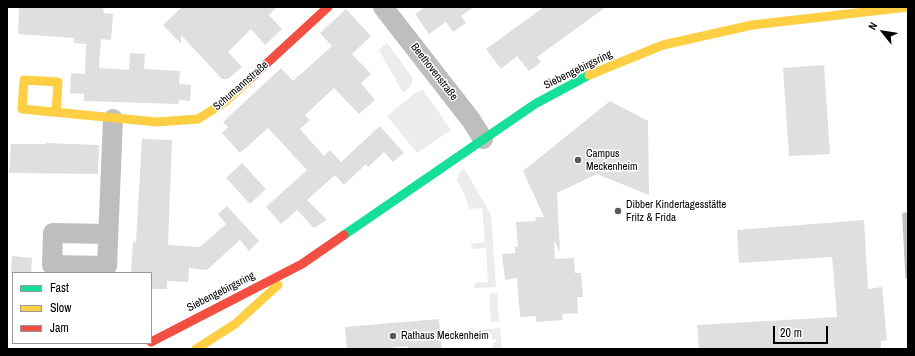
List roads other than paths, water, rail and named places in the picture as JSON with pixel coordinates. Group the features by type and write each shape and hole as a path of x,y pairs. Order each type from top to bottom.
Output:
{"street":[{"name":"Schumannstraße","path":"56,112 58,82 24,80 22,109 113,120 157,122 180,122 202,117 225,102 328,7"},
{"name":"Siebengebirgsring","path":"152,342 302,264 463,155 483,139 535,104 585,77 663,45 752,25 908,7"},
{"name":"Beethovenstraße","path":"391,10 471,120 483,139"},
{"path":"108,234 113,120"},
{"name":"Siebengebirgsring","path":"196,349 234,324 302,264"}],"waterway":[{"path":"905,215 908,276"}],"place":[{"name":"Campus Meckenheim","path":"578,160"},
{"name":"Dibber Kindertagesstätte Fritz & Frida","path":"618,211"},
{"name":"Rathaus Meckenheim","path":"393,336"}]}
